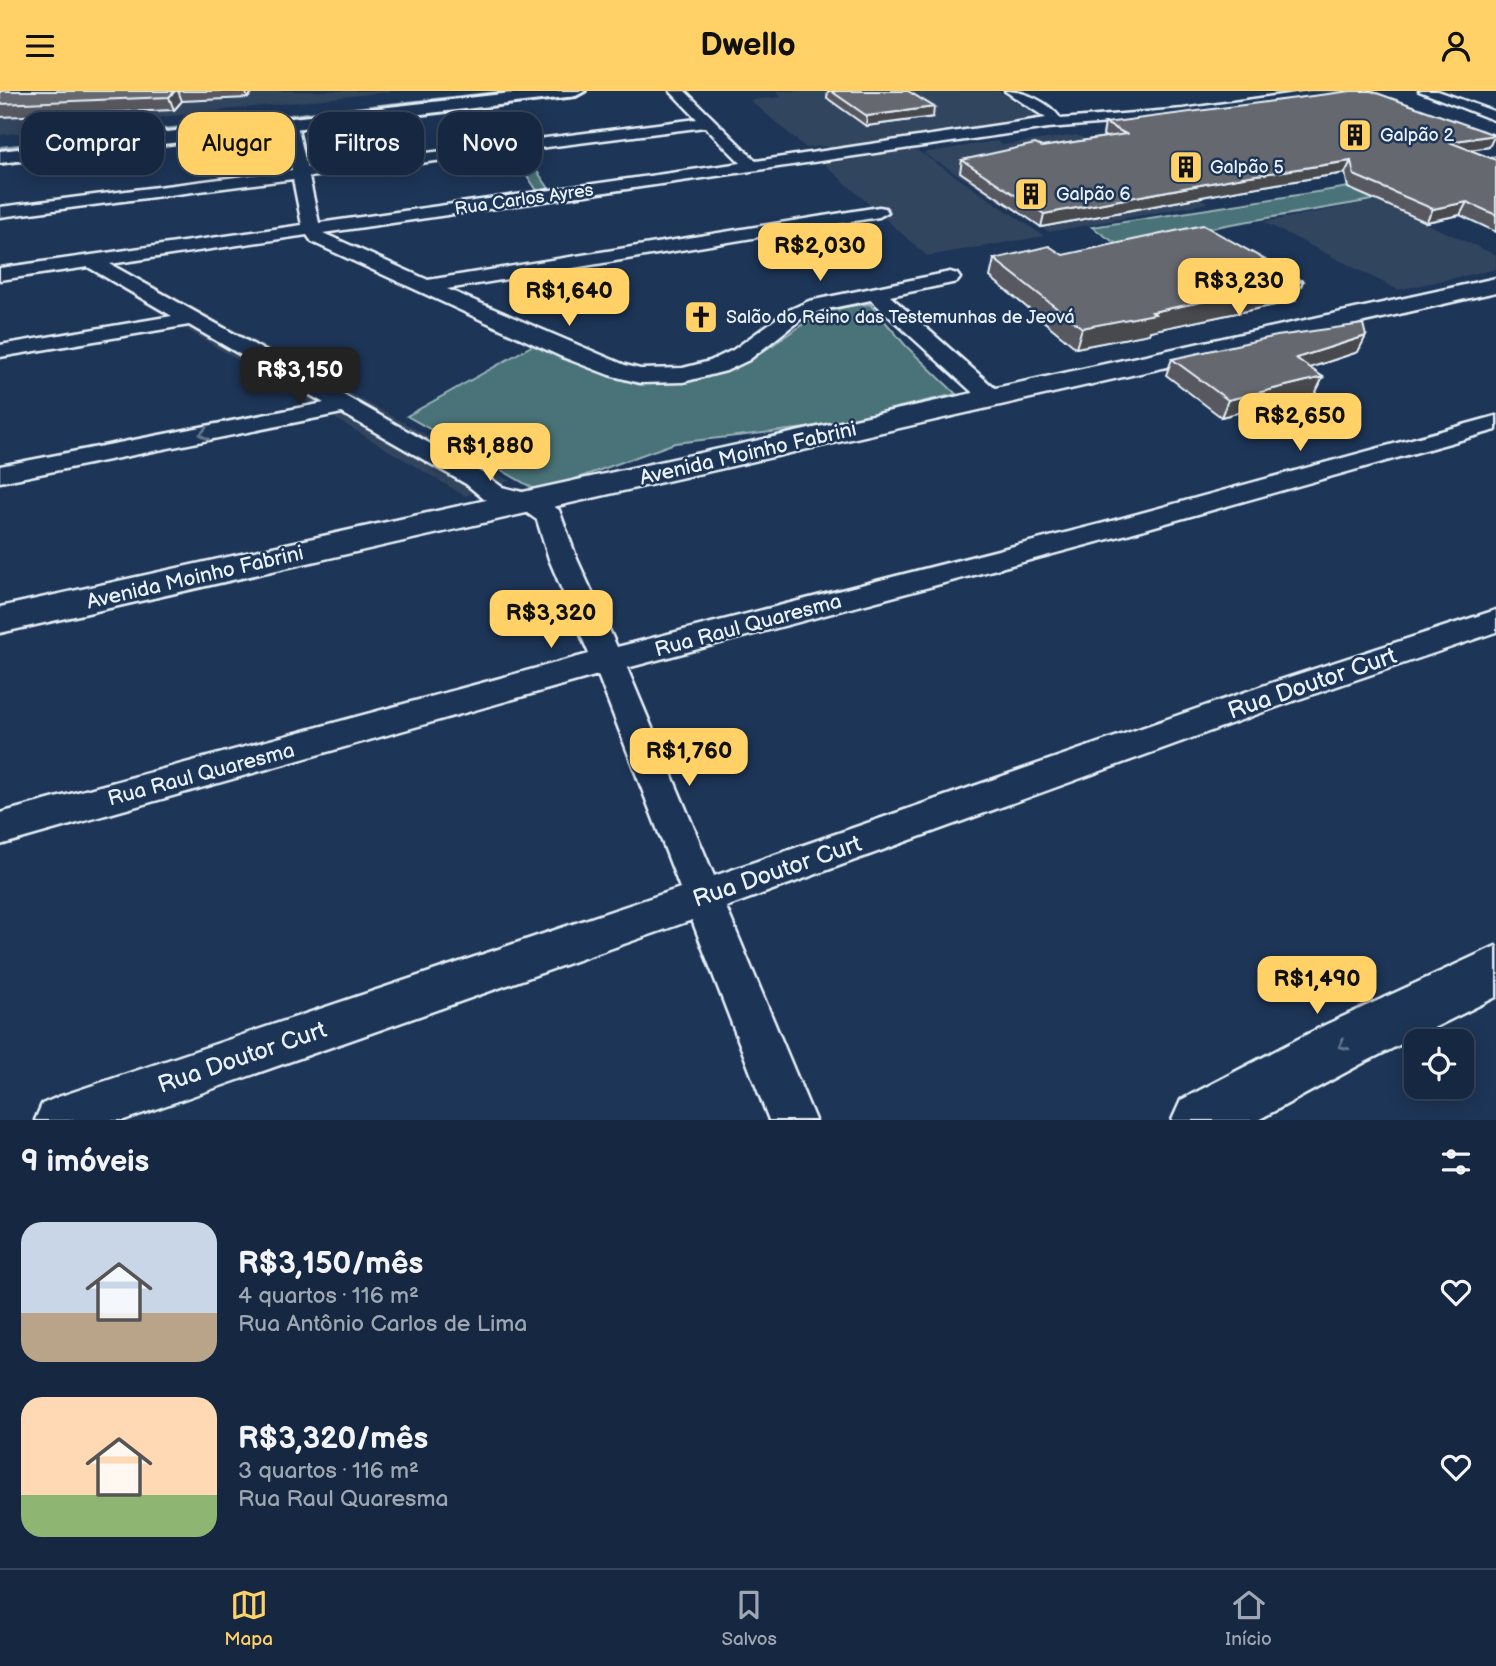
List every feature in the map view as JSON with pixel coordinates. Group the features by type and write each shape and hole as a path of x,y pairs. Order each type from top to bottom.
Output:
{"main road":[{"path":"0,142 460,91"},
{"path":"295,124 576,91"},
{"path":"0,157 178,137"}],"street":[{"path":"677,91 753,167"},
{"path":"1012,91 1051,115 1055,119 1048,124"},
{"name":"Rua Carlos Ayres","path":"0,274 1048,124 1183,113 1338,91"},
{"path":"1426,91 1496,117"},
{"path":"0,212 708,122"},
{"path":"295,145 312,230 328,244 617,370 640,376 699,372 729,362 794,315 816,305 950,278"},
{"path":"424,287 879,212"},
{"path":"91,261 475,479 493,492 529,502 549,516 563,559 608,661 792,1120"},
{"name":"Avenida Moinho Fabrini","path":"0,620 1496,285"},
{"path":"874,292 991,397"},
{"path":"0,351 189,319"},
{"path":"0,474 343,406"},
{"name":"Rua Raul Quaresma","path":"0,829 608,661 1117,528 1496,423"},
{"name":"Rua Doutor Curt","path":"58,1120 702,898 1275,695 1496,621"},
{"path":"1201,1120 1356,1038 1496,971"}],"shaded area":[{"path":"0,91 396,91 207,112 178,112 178,115 164,117 164,112 21,112 21,133 0,135"},
{"path":"775,91 998,91 1041,118 1031,124 832,149 823,146 806,148 750,100 781,97"},
{"path":"1077,135 1209,203 1049,232 923,153 996,141 1003,145"},
{"path":"915,149 1044,236 927,256 824,164"},
{"path":"1376,201 1496,255 1496,269 1398,290 1264,222"},
{"path":"143,279 510,481 465,496 122,291"}],"green space":[{"path":"1496,156 1496,179 1226,225 1121,247 1092,227 1381,182 1411,168"},
{"path":"527,175 540,175 550,190 538,192"},
{"path":"870,304 906,346 956,394 815,427 675,443 561,484 536,490 407,416 535,344 620,378 651,382 687,379 722,371 751,359 818,316 850,306"}],"building":[{"path":"0,91 175,91 169,97 0,104"},
{"path":"831,91 908,91 934,107 867,116"},
{"path":"1351,91 1371,91 1495,135 1449,142 1496,160 1496,215 1467,202 1433,209 1354,175 1351,161 1243,177 1044,214 962,160 1035,144 1042,147 1126,134 1105,123"},
{"path":"1203,225 1303,281 1082,328 994,259 1049,246 1063,255"},
{"path":"1363,324 1366,336 1296,358 1323,377 1228,400 1172,359 1277,336"}],"waterway":[{"path":"0,147 508,91"}],"place":[{"name":"Galpão 2","path":"1355,135"},
{"name":"Galpão 5","path":"1186,167"},
{"name":"Galpão 6","path":"1031,194"},
{"name":"Salão do Reino das Testemunhas de Jeová","path":"701,317"}]}
